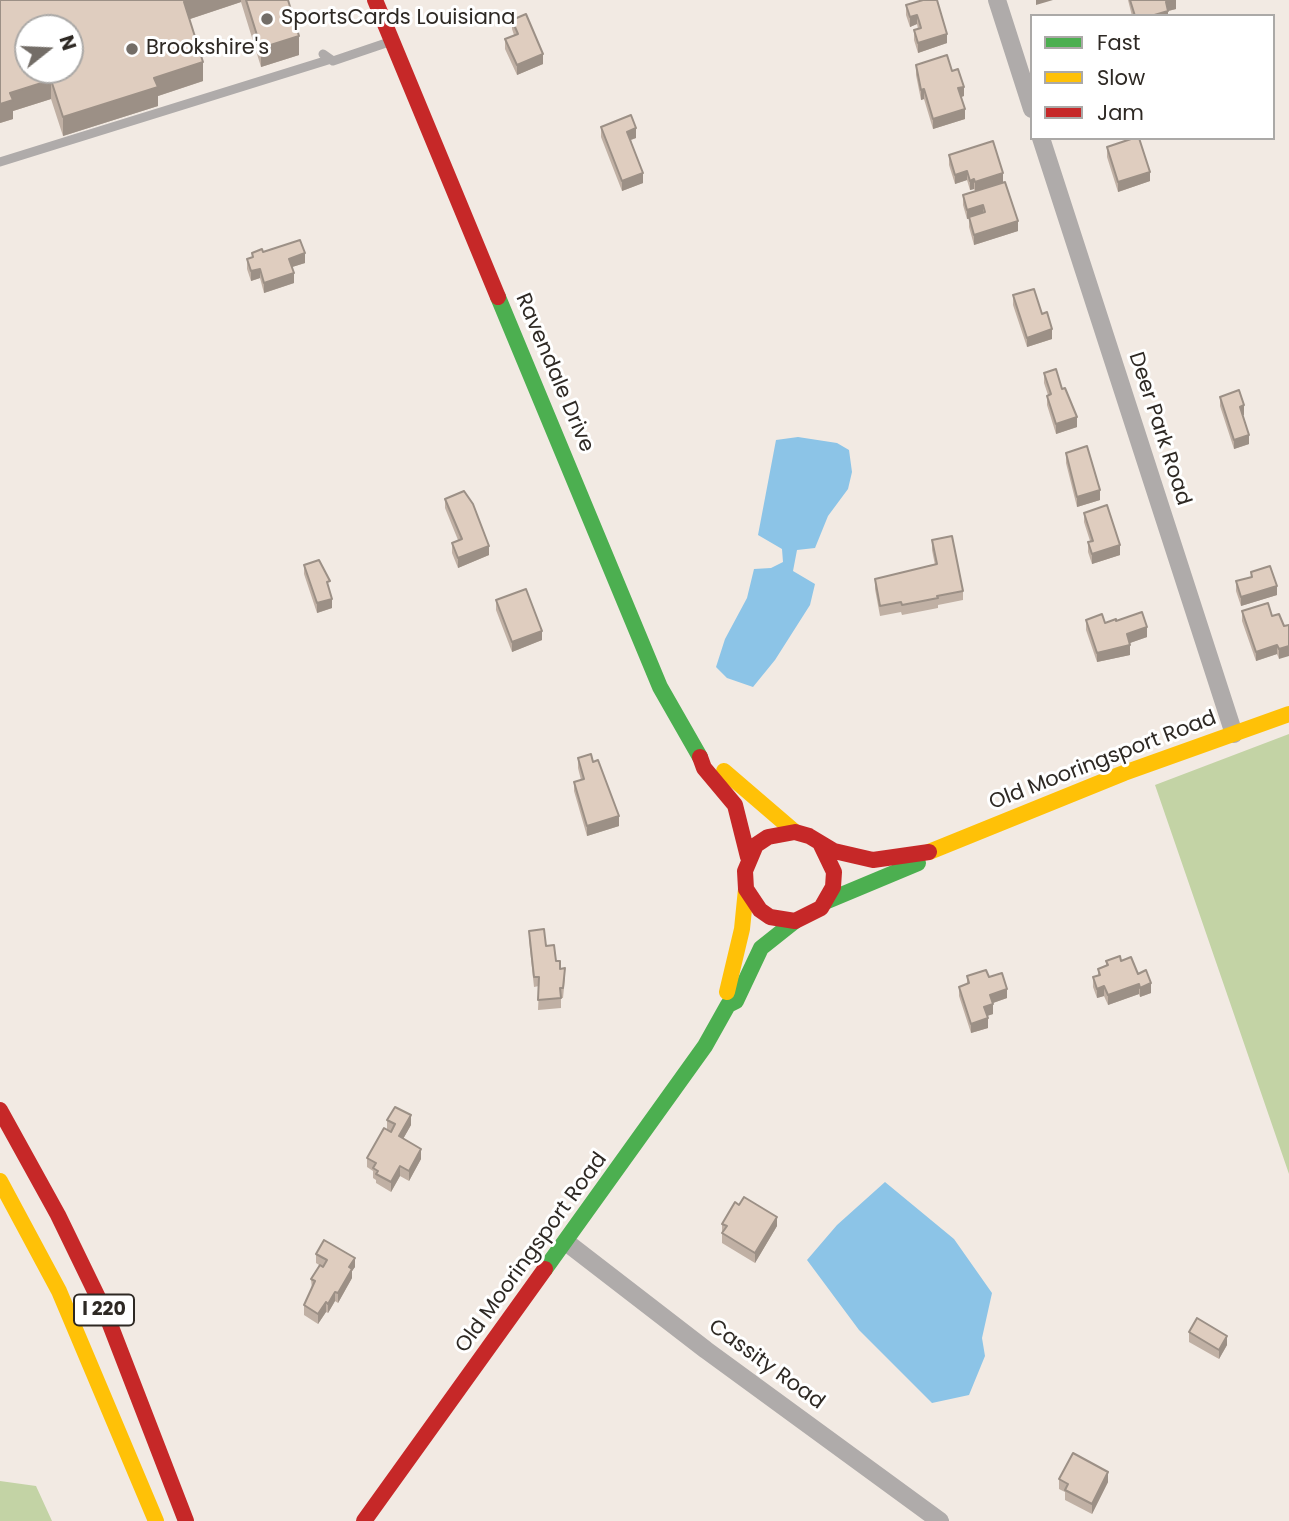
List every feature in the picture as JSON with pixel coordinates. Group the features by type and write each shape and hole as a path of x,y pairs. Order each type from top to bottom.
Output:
{"main road":[{"name":"Ravendale Drive","path":"375,0 660,687 701,758 704,768 735,805 748,857"},
{"name":"Old Mooringsport Road","path":"795,832 858,859 873,860 933,851 1124,773 1289,714"},
{"name":"Ravendale Drive","path":"701,758 712,759 737,785 795,832"},
{"path":"748,857 768,837 781,832 795,832"},
{"path":"821,845 834,872 833,887 827,901"},
{"name":"Old Mooringsport Road","path":"366,1519 705,1046 728,1005 736,1001 761,948 795,921 813,914 827,901 927,859 933,851"},
{"name":"Old Mooringsport Road","path":"728,1005 726,992 742,929 748,857"},
{"path":"746,889 751,900 770,917 795,921"},
{"name":"I 220","path":"1,1111 58,1215 106,1314 148,1416 186,1521"},
{"name":"I 220","path":"0,1181 59,1291 92,1363 156,1521"},
{"path":"0,1210 92,1363"}],"street":[{"path":"996,0 1030,103"},
{"name":"Deer Park Road","path":"1042,140 1234,734"},
{"name":"Cassity Road","path":"566,1242 716,1358 940,1521"}],"lane":[{"path":"0,162 326,57 333,61 392,41"}],"green space":[{"path":"1289,734 1289,1174 1155,785"},
{"path":"0,1481 36,1486 52,1521 0,1521"}],"water":[{"path":"798,437 837,443 849,450 852,472 848,489 828,516 815,548 797,550 793,571 815,584 810,605 775,660 753,687 727,678 716,667 725,639 747,598 754,569 771,568 783,562 782,549 758,535 776,440"},
{"path":"885,1182 954,1239 992,1293 982,1338 985,1356 969,1395 932,1403 859,1330 807,1260 837,1225"}],"building":[{"name":"Brookshire's","path":"0,0 189,0 184,2 203,62 154,78 158,87 63,117 52,84 84,84 84,14 14,14 14,84 38,84 10,93 13,100 0,104"},
{"name":"SportsCards Louisiana","path":"246,0 288,0 299,36 261,48"},
{"path":"923,0 937,0 947,34 918,43 914,30 921,28 919,21 917,15 910,17 906,5"},
{"path":"1130,0 1173,0 1166,2 1168,11 1134,14"},
{"path":"526,14 543,54 517,65 505,39 518,34 512,20"},
{"path":"947,55 952,71 958,69 964,87 958,88 965,109 933,119 924,89 921,90 916,65"},
{"path":"631,115 636,128 627,132 643,173 622,181 601,127"},
{"path":"1128,140 1140,140 1150,172 1118,182 1107,147"},
{"path":"993,141 1003,173 975,182 974,179 970,181 967,171 955,175 949,155"},
{"path":"1005,182 1018,221 974,235 969,217 985,212 983,205 967,210 963,195"},
{"path":"300,240 305,253 289,259 294,273 264,283 260,269 251,271 247,259 253,257 252,253"},
{"path":"1034,289 1042,314 1047,312 1052,329 1027,338 1013,295"},
{"path":"1056,369 1062,389 1065,388 1077,417 1056,424 1047,396 1051,394 1044,373"},
{"path":"1239,390 1244,405 1240,407 1249,435 1234,440 1220,397"},
{"path":"1087,446 1100,490 1077,497 1066,453"},
{"path":"464,491 473,504 489,546 458,558 452,543 462,539 445,499"},
{"path":"1107,505 1120,545 1092,554 1088,542 1093,541 1084,513"},
{"path":"952,536 963,591 902,605 901,602 880,606 875,579 937,564 932,540"},
{"path":"319,560 330,581 327,582 332,599 317,603 304,565"},
{"path":"1270,566 1277,586 1241,597 1236,581 1252,577 1251,572"},
{"path":"526,589 542,631 512,642 496,600"},
{"path":"1268,603 1272,616 1279,614 1284,626 1289,625 1289,646 1279,649 1277,645 1256,652 1242,611"},
{"path":"1142,612 1147,627 1127,634 1130,645 1097,653 1086,620 1102,614 1105,623"},
{"path":"591,754 593,762 598,760 619,816 587,826 574,782 584,779 578,758"},
{"path":"544,929 546,946 554,945 556,961 560,961 560,969 565,968 563,988 560,988 561,998 538,1000 539,977 534,977 529,931"},
{"path":"1120,956 1121,961 1131,957 1138,974 1146,970 1151,983 1140,988 1139,984 1108,995 1104,986 1097,989 1093,977 1100,975 1098,969 1108,965 1106,961"},
{"path":"986,970 989,977 1002,973 1007,989 990,995 993,1004 984,1007 988,1018 971,1024 959,987 969,983 967,976"},
{"path":"395,1107 411,1115 399,1136 421,1149 409,1171 400,1166 391,1182 376,1174 378,1171 373,1168 376,1163 367,1158 384,1128 391,1132 395,1124 387,1120"},
{"path":"744,1197 777,1217 755,1253 722,1233 727,1226 722,1224 735,1202 739,1205"},
{"path":"324,1240 355,1258 349,1267 352,1269 338,1293 335,1292 318,1314 304,1305 315,1281 311,1279 320,1265 323,1267 327,1260 316,1254"},
{"path":"1197,1318 1227,1336 1219,1350 1189,1332"},
{"path":"1073,1453 1108,1472 1092,1504 1065,1490 1068,1484 1059,1479"}],"traffic: fast":[{"path":"498,297 660,687 700,757"},
{"path":"827,901 918,863"},
{"path":"545,1269 705,1046 728,1005 736,1001 761,948 795,921"}],"traffic: slow":[{"path":"929,852 1124,773 1289,714"},
{"path":"724,771 795,832"},
{"path":"727,992 742,929 746,889"},
{"path":"0,1181 59,1291 156,1521"}],"traffic: jam":[{"path":"375,0 498,297"},
{"path":"700,757 704,768 735,805 748,857"},
{"path":"821,845 834,872 833,887 821,908 795,921 770,917 760,910 746,889 745,871 756,845 768,837 795,832 809,836 834,851 873,860 929,852"},
{"path":"0,1110 58,1215 106,1314 186,1521"},
{"path":"364,1521 545,1269"}],"place":[{"name":"SportsCards Louisiana","path":"267,19"},
{"name":"Brookshire's","path":"132,49"}]}
